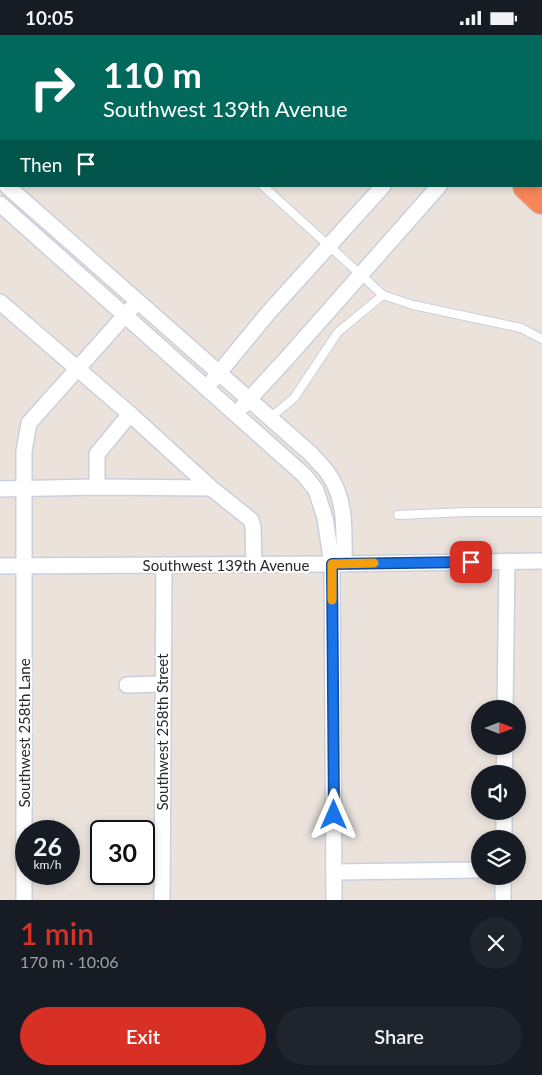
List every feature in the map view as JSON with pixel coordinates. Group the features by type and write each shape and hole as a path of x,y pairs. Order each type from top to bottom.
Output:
{"highway":[{"path":"527,187 542,200"}],"street":[{"path":"8,187 311,454 327,472 335,485 344,524 338,564 334,900"},
{"path":"206,388 269,313 383,187"},
{"path":"234,414 362,274 438,187"},
{"path":"0,205 304,475 316,490 338,564"},
{"path":"0,302 130,414 212,488 252,520 254,564"},
{"name":"Southwest 258th Lane","path":"24,900 24,451 29,423 137,302"},
{"path":"97,487 97,454 130,414"},
{"path":"0,489 97,487 212,488"},
{"path":"505,700 507,561"},
{"name":"Southwest 139th Avenue","path":"0,566 542,561"},
{"name":"Southwest 258th Street","path":"162,900 164,565"},
{"path":"127,685 162,684"},
{"path":"334,873 471,870"},
{"path":"503,885 503,900"}],"lane":[{"path":"264,187 383,295 412,305 520,329 542,339"},
{"path":"270,418 294,398 338,332 383,295"},
{"path":"398,515 466,512 542,512"}],"slow traffic":[{"path":"332,600 332,564 374,563"}],"route":[{"path":"334,815 332,564 471,562"}]}
